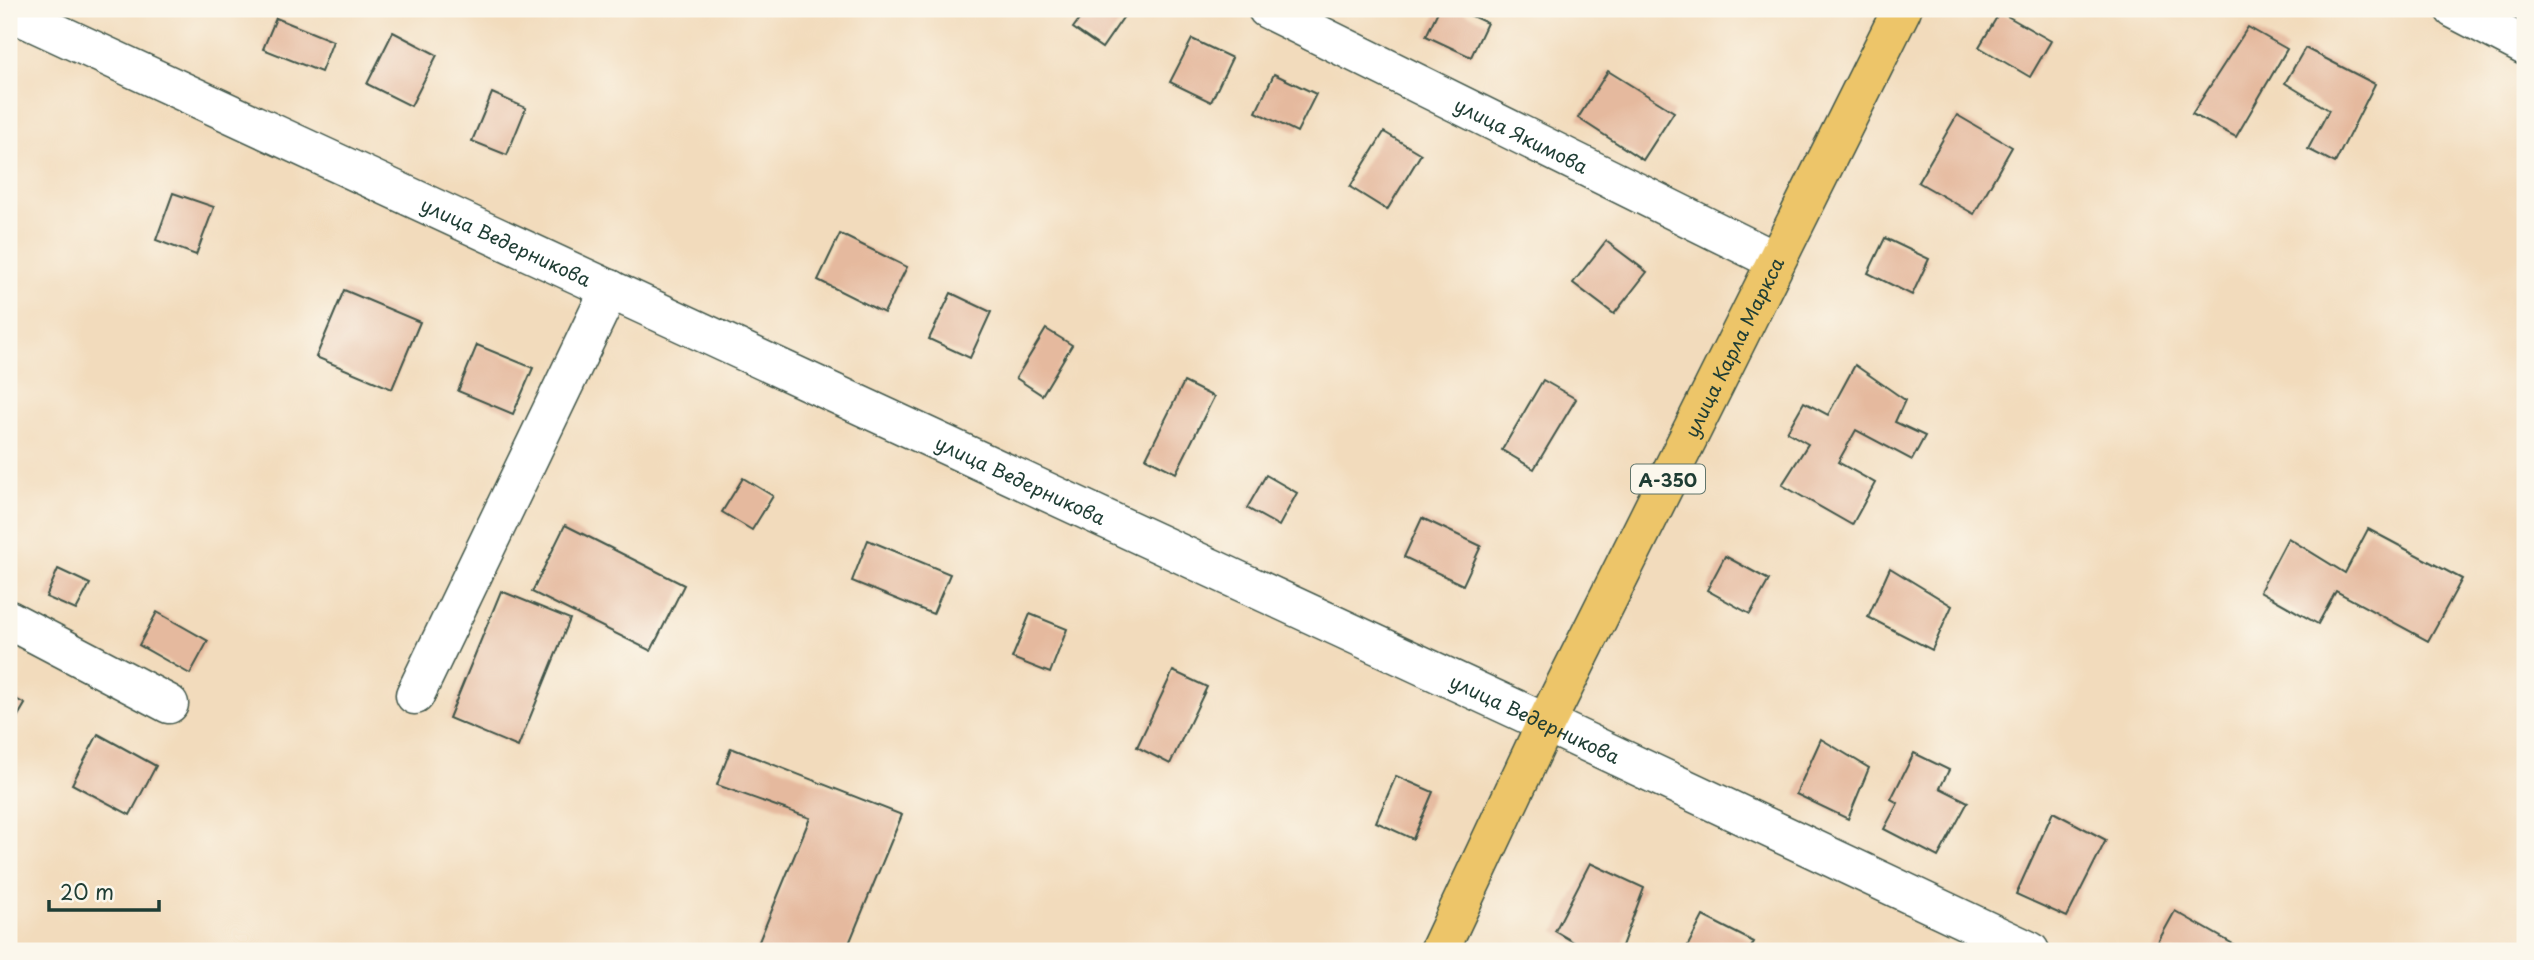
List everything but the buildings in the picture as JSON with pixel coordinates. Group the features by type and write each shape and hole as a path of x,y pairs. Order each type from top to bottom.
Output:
{"highway":[{"name":"улица Карла Маркса","path":"1439,951 1546,723 1902,9"}],"street":[{"name":"улица Якимова","path":"1267,9 1776,261"},
{"path":"2454,9 2525,46"},
{"name":"улица Ведерникова","path":"9,10 1546,723 2030,951"},
{"path":"415,695 610,289"},
{"path":"9,620 169,704"}]}
